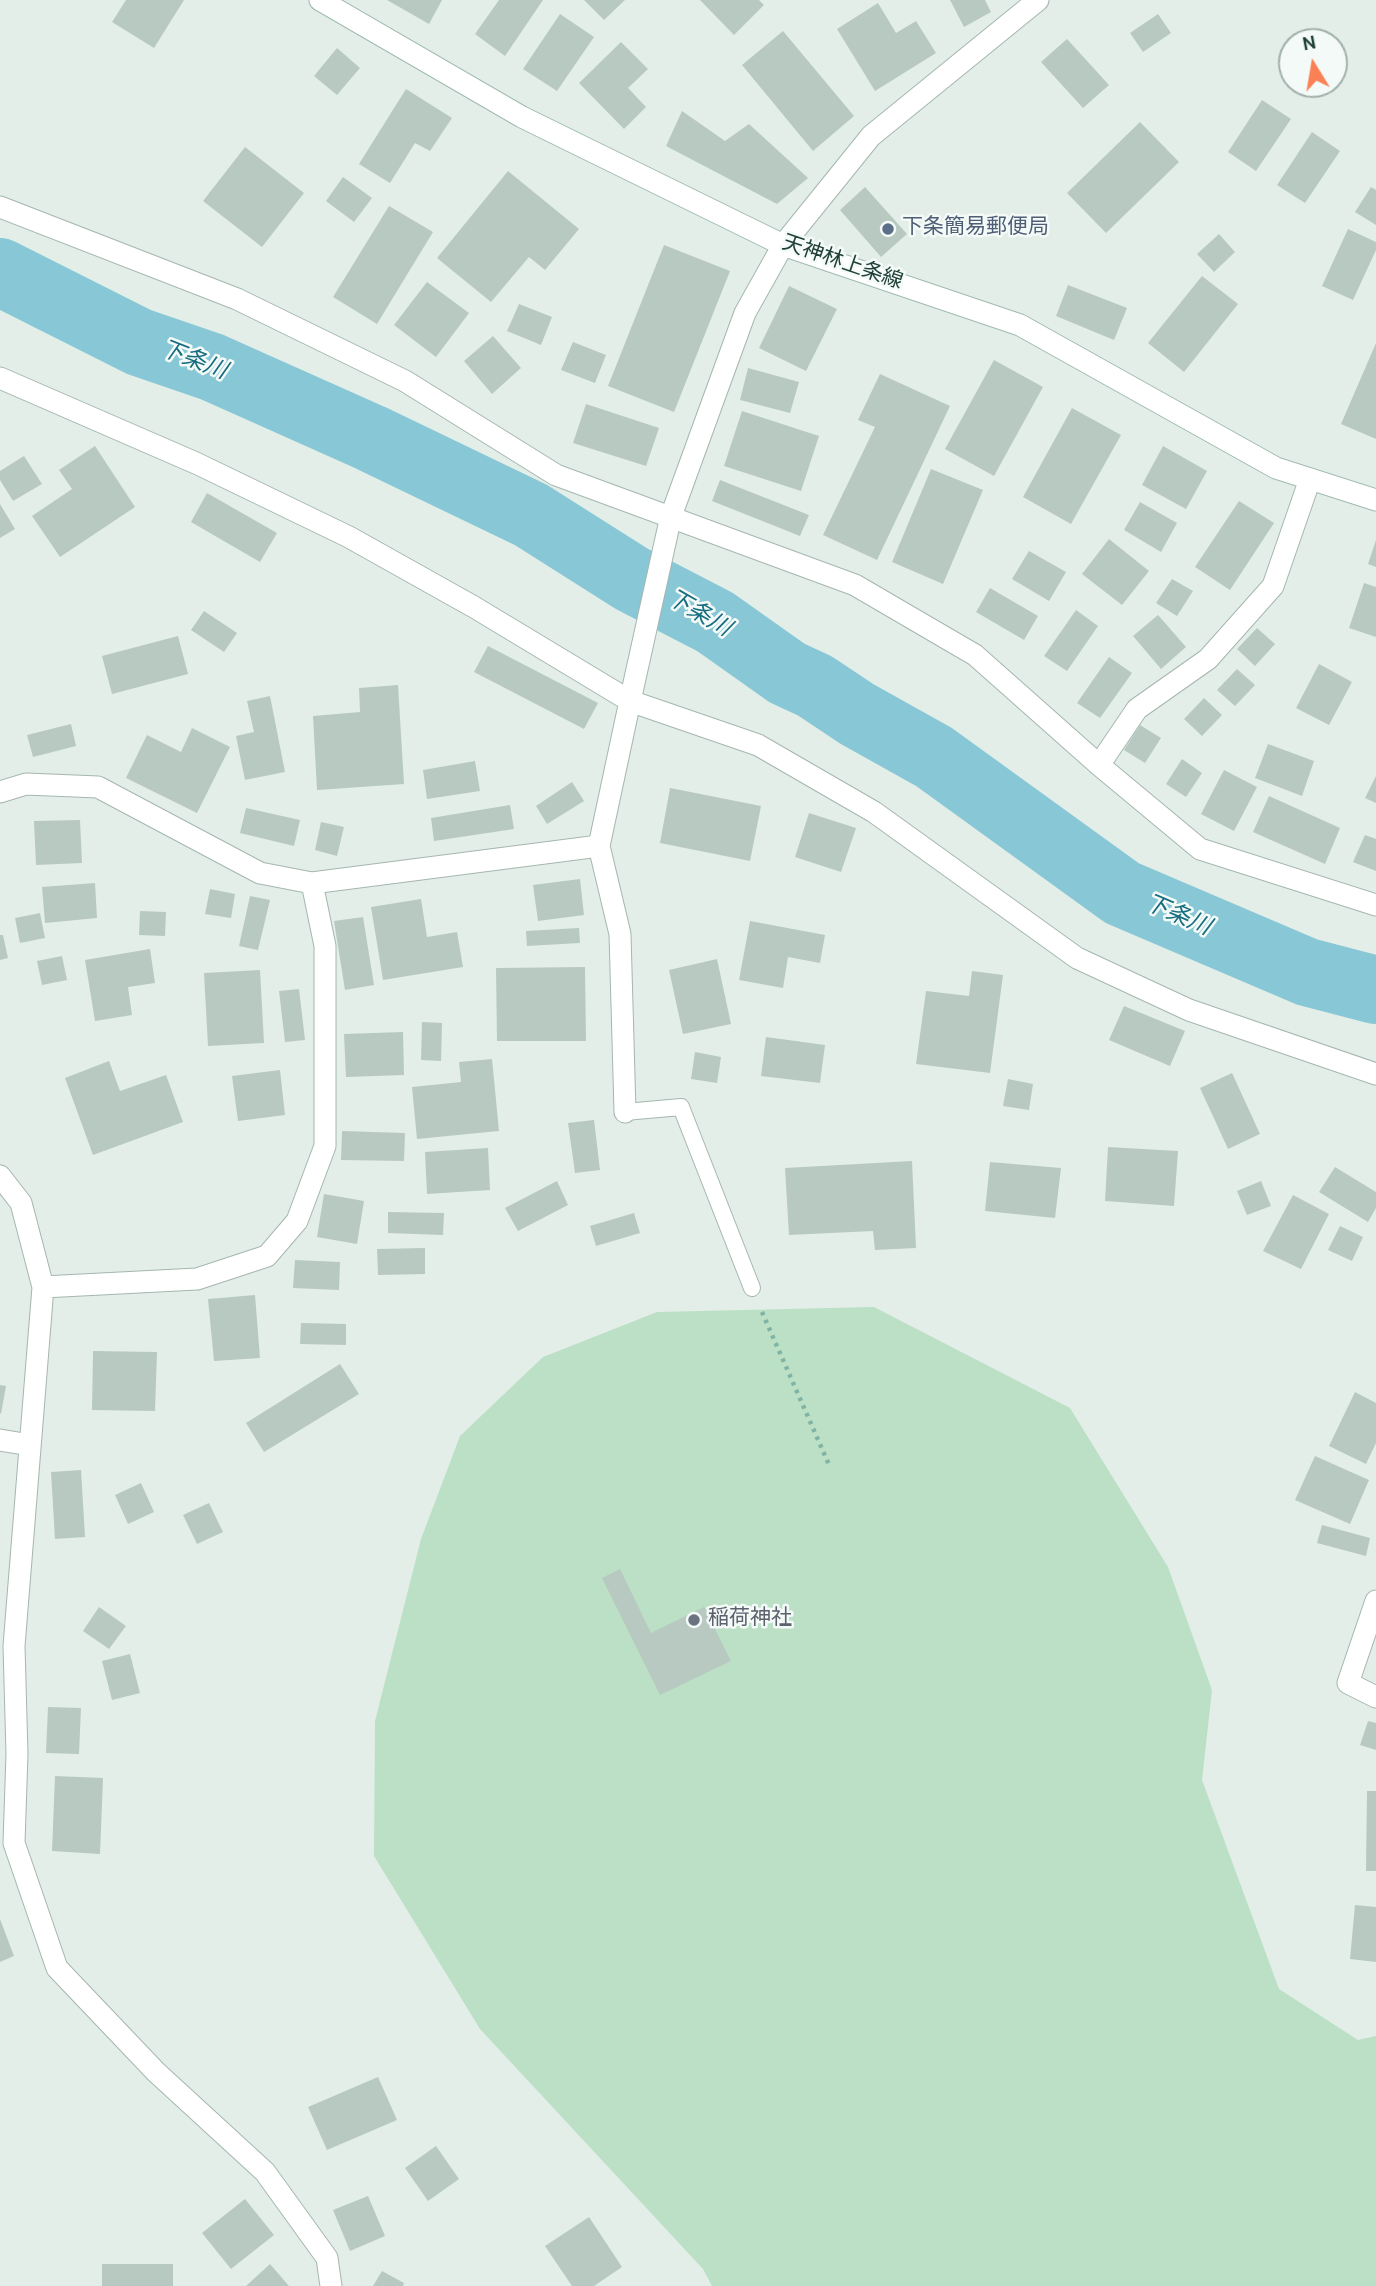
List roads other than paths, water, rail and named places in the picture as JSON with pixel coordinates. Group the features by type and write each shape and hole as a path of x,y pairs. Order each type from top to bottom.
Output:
{"street":[{"name":"天神林上条線","path":"320,0 522,117 783,245 1020,325 1276,468 1376,500"},
{"path":"625,1112 620,934 599,846 671,516 745,313 783,245 871,136 1038,0"},
{"path":"0,207 237,299 405,382 556,475 855,585 975,655 1099,765 1200,849 1376,905"},
{"path":"0,378 198,464 349,537 474,607 629,701 758,745 874,812 1077,958 1189,1010 1376,1074"},
{"path":"1099,765 1137,709 1208,659 1273,586 1310,480"},
{"path":"0,792 26,784 98,788 260,873 312,883 599,846"},
{"path":"43,1287 197,1279 267,1256 297,1221 325,1146 325,946 312,883"},
{"path":"0,1176 21,1203 43,1287 8,1754 14,1843 57,1968 156,2072 265,2172 327,2258 331,2286"},
{"path":"0,1440 30,1445"},
{"path":"1376,1601 1348,1683 1376,1697"}],"lane":[{"path":"625,1112 681,1107 752,1288"}],"waterway":[{"name":"下条川","path":"0,272 139,342 212,367 371,438 531,515 632,579 715,622 787,673 815,686 857,714 934,757 1122,893 1307,972 1376,990"}],"place":[{"name":"下条簡易郵便局","path":"888,229"},
{"name":"稲荷神社","path":"694,1620"}]}
